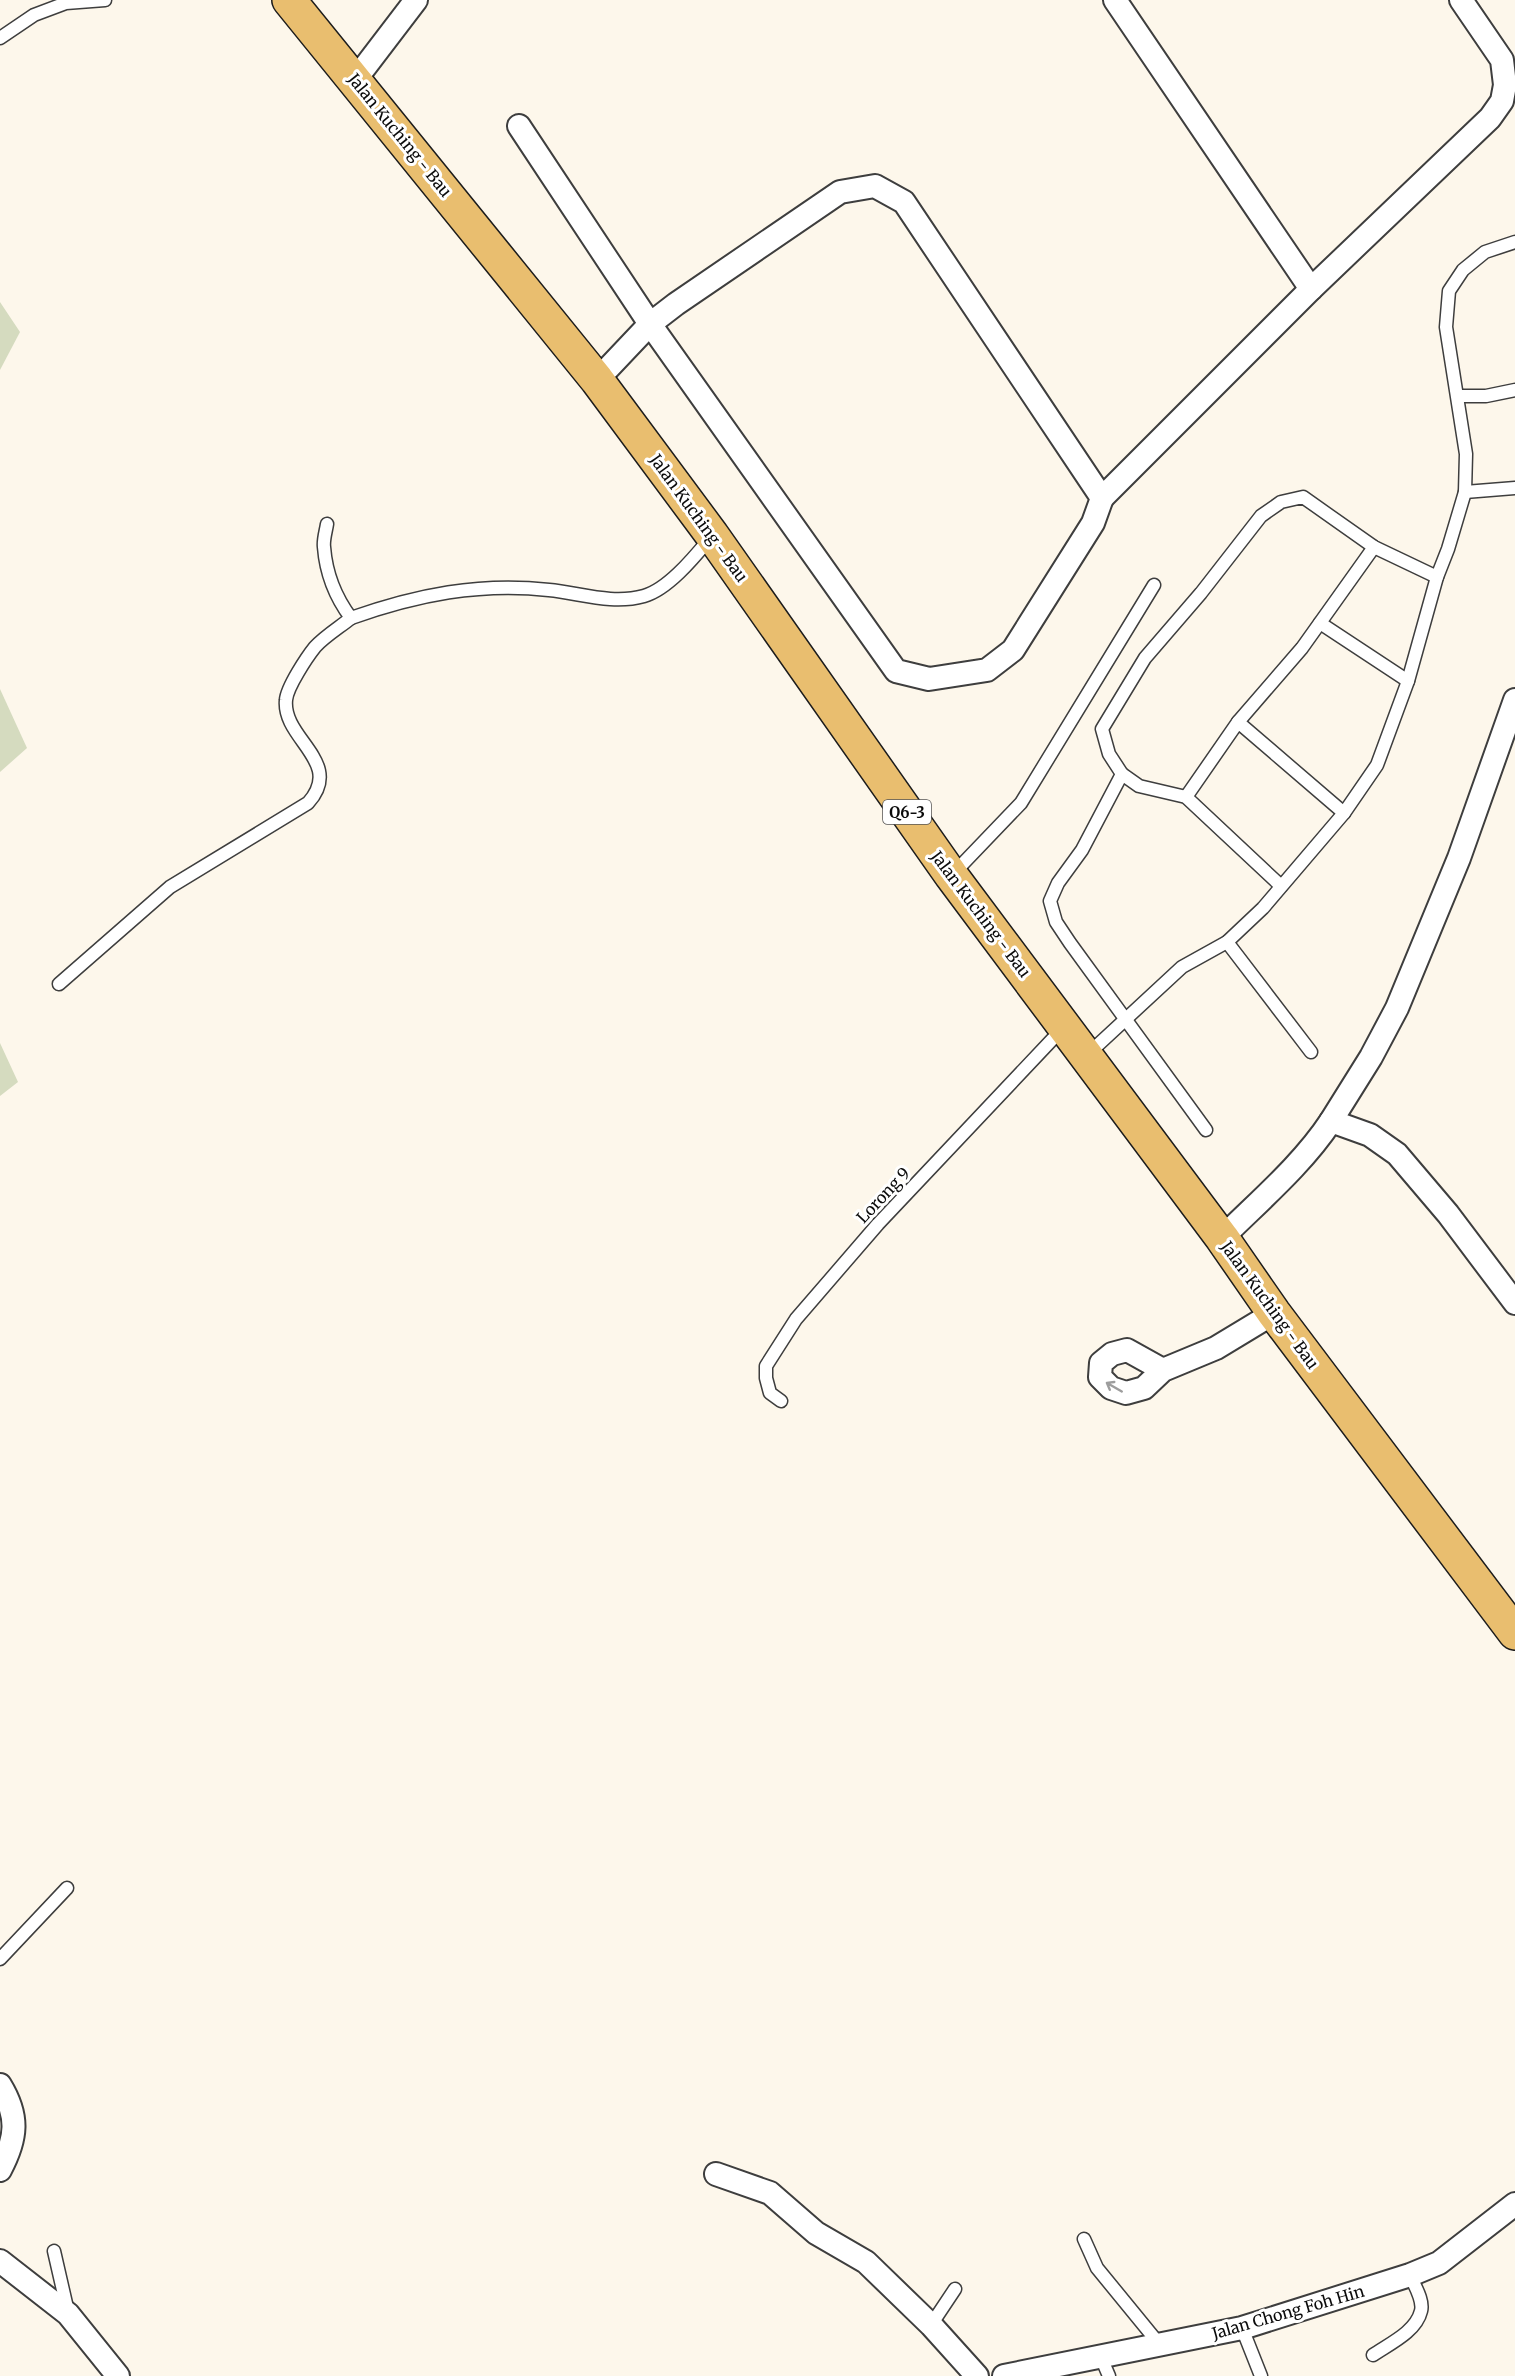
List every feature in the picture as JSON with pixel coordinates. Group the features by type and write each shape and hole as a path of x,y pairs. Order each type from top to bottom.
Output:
{"main road":[{"name":"Jalan Kuching - Bau","path":"289,0 597,380 712,535 951,875 1222,1238 1274,1313 1515,1633"}],"street":[{"path":"356,80 416,0"},
{"path":"1115,0 1311,289"},
{"path":"519,126 650,324 896,670 928,679 987,670 1013,650 1093,523 1102,498 1311,289 1490,118 1502,101 1504,85 1502,60 1461,0"},
{"path":"597,380 650,324 676,304 840,192 875,186 904,202 1102,498"},
{"path":"1222,1238 1319,1139 1371,1057 1397,1008 1459,858 1515,700"},
{"path":"1331,1121 1370,1135 1397,1154 1448,1214 1515,1303"},
{"path":"1163,1371 1216,1348 1274,1313"},
{"path":"0,2085 10,2102 15,2128 0,2170"},
{"path":"716,2174 770,2193 816,2233 866,2262 931,2325 977,2376"},
{"name":"Jalan Chong Foh Hin","path":"1004,2376 1104,2366 1160,2345 1242,2328 1410,2275 1439,2262 1515,2204"},
{"path":"0,2262 68,2313 118,2376"}],"lane":[{"path":"0,38 34,15 66,3 105,0"},
{"path":"1086,1056 1182,967 1227,942 1263,908 1344,813 1377,765 1408,681 1437,577 1465,492 1466,454 1459,396 1446,327 1449,291 1463,270 1485,252 1515,242"},
{"path":"1459,396 1486,396 1515,390"},
{"path":"1465,492 1515,488"},
{"path":"1281,885 1186,797 1139,786 1122,774 1110,754 1102,729 1145,658 1201,593 1262,516 1281,502 1303,497 1374,547 1437,577"},
{"path":"327,524 324,546 330,574 339,602 351,618"},
{"path":"59,984 170,887 308,803 318,791 319,767 288,716 286,699 291,685 316,646 351,618 396,602 438,592 483,587 548,590 612,600 645,596 669,581 696,555 712,535"},
{"path":"1186,797 1247,709 1302,648 1374,547"},
{"path":"951,875 1021,803 1154,585"},
{"path":"1320,623 1408,681"},
{"path":"1238,722 1344,813"},
{"path":"1122,774 1082,850 1058,883 1050,901 1056,921 1206,1130"},
{"path":"1227,942 1311,1052"},
{"name":"Lorong 9","path":"781,1401 770,1393 766,1366 796,1319 878,1224 1065,1026"},
{"path":"0,1959 67,1888"},
{"path":"1084,2239 1097,2268 1160,2345"},
{"path":"54,2251 68,2313"},
{"path":"1373,2355 1409,2331 1421,2310 1419,2296 1410,2275"},
{"path":"931,2325 955,2289"},
{"path":"1242,2328 1261,2376"}],"green space":[{"path":"0,302 20,332 0,370"},
{"path":"0,689 27,748 0,772"},
{"path":"0,1043 18,1082 0,1096"}]}
